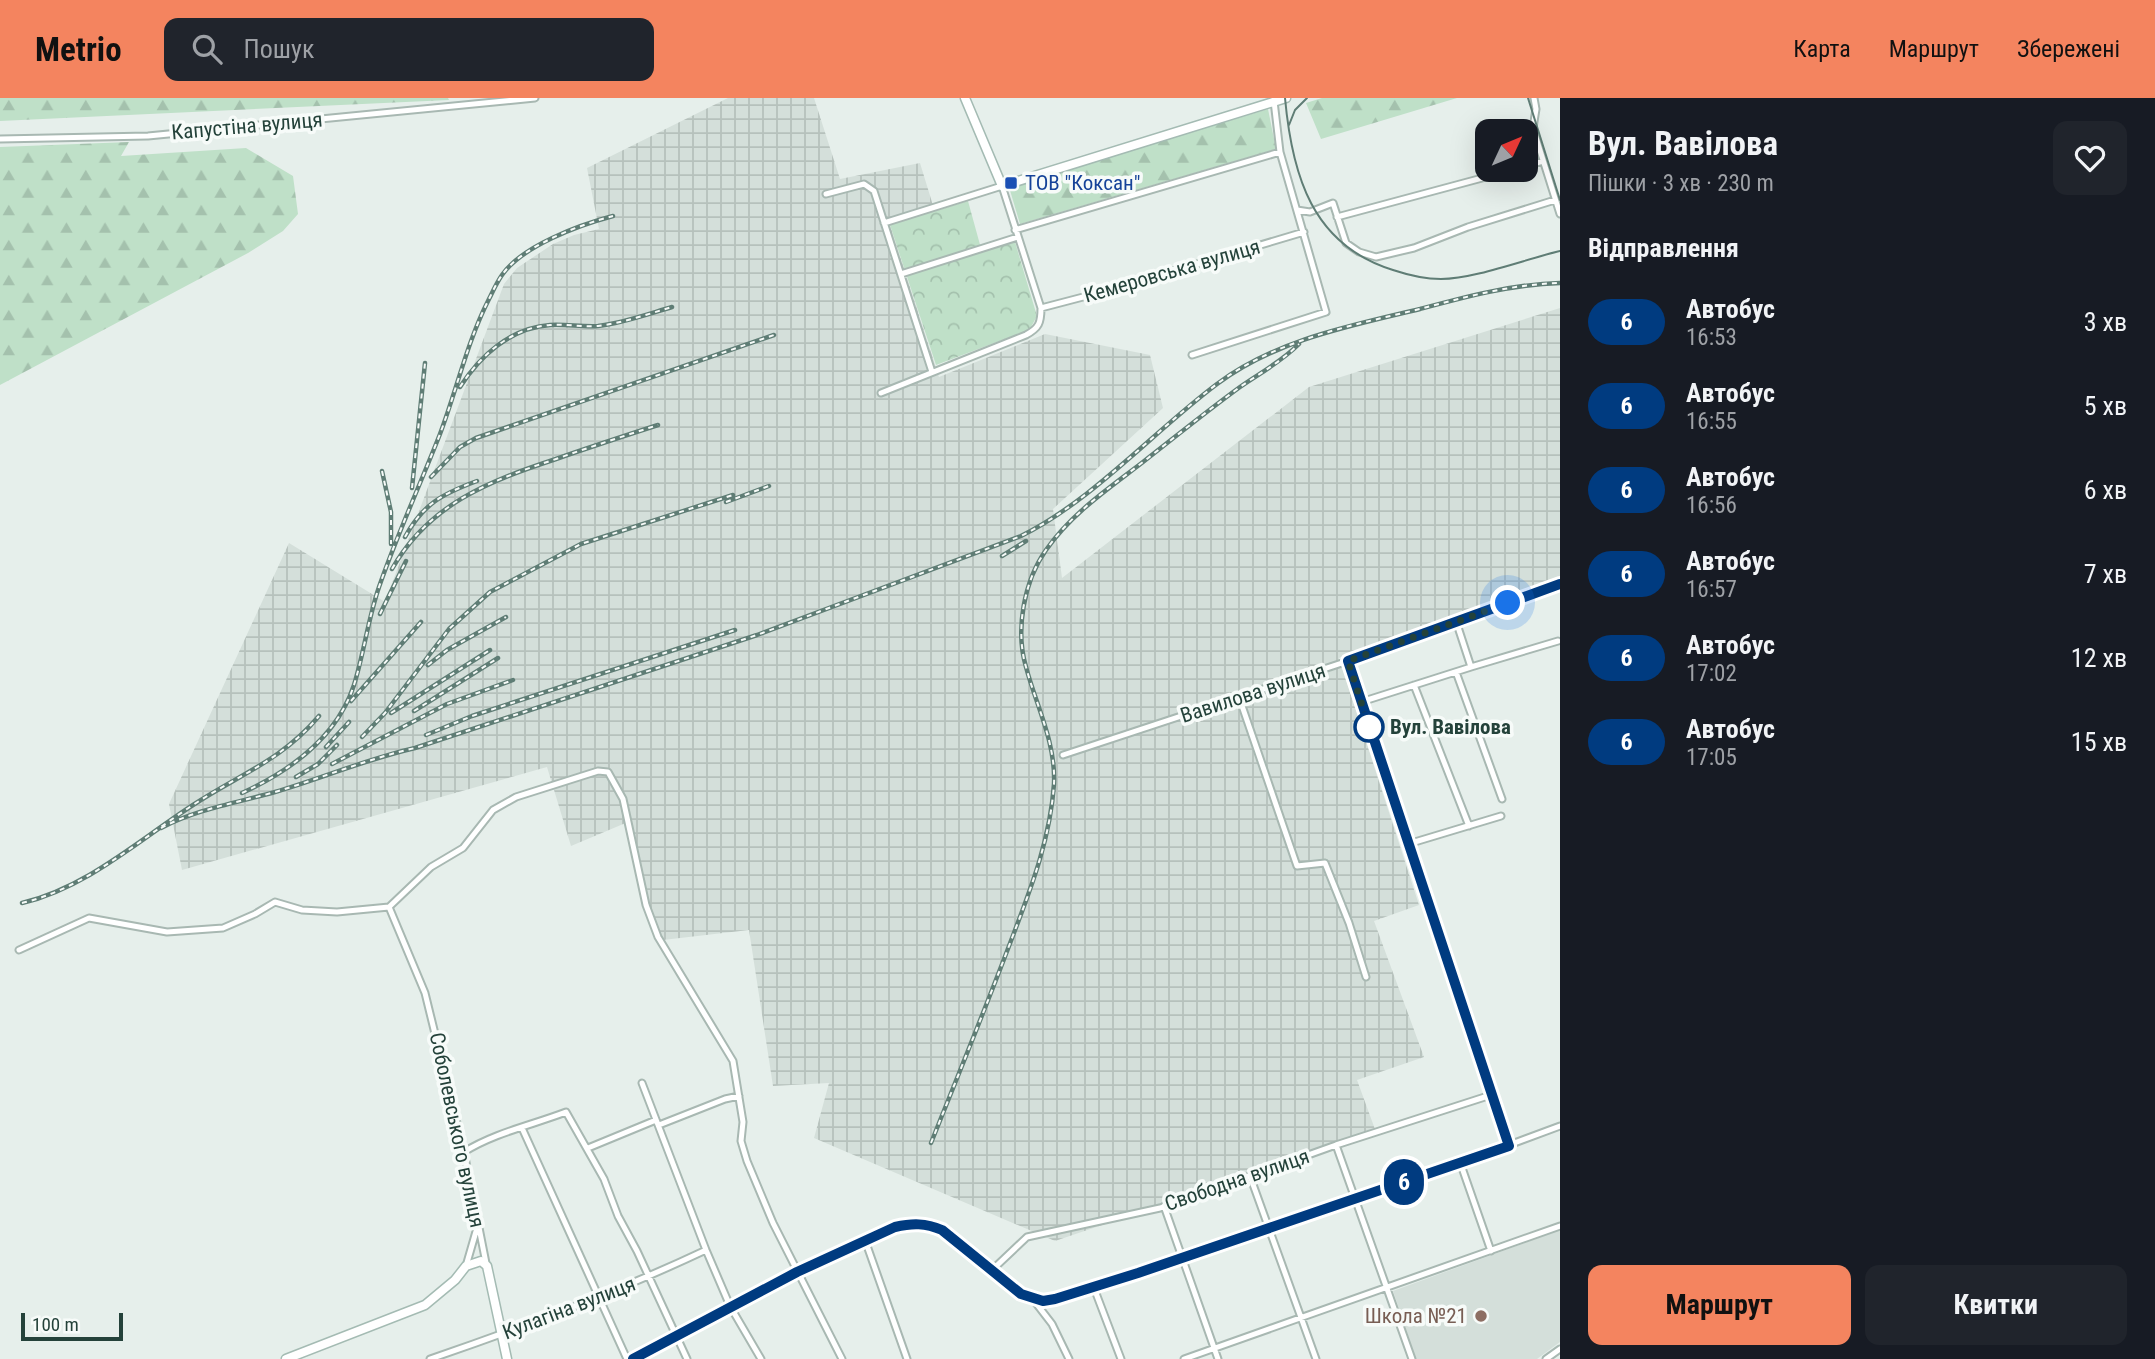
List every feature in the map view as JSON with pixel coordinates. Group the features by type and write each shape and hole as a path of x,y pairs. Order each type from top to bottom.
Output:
{"street":[{"name":"Капустіна вулиця","path":"0,139 148,136 535,98"},
{"path":"881,393 1026,335 1040,326 1041,308 1002,186 965,98"},
{"path":"884,223 1286,98"},
{"path":"1534,98 1536,109 1533,128 1560,214"},
{"path":"1192,355 1326,312 1280,152 1274,100"},
{"path":"1015,230 1280,152"},
{"path":"1538,162 1543,161"},
{"path":"1337,217 1475,180"},
{"path":"826,194 867,185 874,191 932,372"},
{"path":"1297,210 1310,212 1333,203 1346,243 1359,252 1376,257 1414,248 1468,227 1555,200"},
{"name":"Кемеровська вулиця","path":"1041,308 1304,232"},
{"path":"901,274 1018,237"},
{"name":"Вавилова вулиця","path":"1063,755 1348,661 1560,584"},
{"path":"1456,621 1471,667"},
{"path":"1361,702 1558,641"},
{"path":"1348,661 1509,1146"},
{"path":"1456,672 1502,799"},
{"path":"1414,685 1469,825"},
{"path":"1239,697 1297,866 1325,863 1366,976"},
{"path":"19,950 89,918 167,932 223,928 275,902 302,910 337,912 389,907 431,867 463,848 493,810 516,797 598,771 608,772 623,799 646,905 658,937 733,1061 743,1122 741,1141 747,1161 797,1272 842,1359"},
{"path":"1408,844 1501,816"},
{"name":"Соболевського вулиця","path":"389,907 425,993 464,1152 477,1226 507,1359"},
{"path":"642,1083 730,1306 761,1359"},
{"name":"Свободна вулиця","path":"991,1271 1027,1237 1164,1206 1336,1145 1491,1095"},
{"path":"588,1148 657,1122 739,1096"},
{"path":"464,1152 499,1134 566,1112 604,1179 618,1216 687,1359"},
{"path":"633,1359 797,1272 895,1227 912,1223 928,1224 942,1230 1021,1294 1043,1301 1094,1288 1509,1146 1560,1126"},
{"path":"522,1128 627,1359"},
{"path":"1336,1145 1412,1359"},
{"path":"1460,1162 1491,1251"},
{"path":"1250,1176 1316,1359"},
{"path":"1164,1206 1219,1359"},
{"path":"286,1359 425,1305 456,1280 466,1266 477,1226"},
{"path":"1184,1359 1560,1226"},
{"path":"865,1240 907,1359"},
{"name":"Кулагіна вулиця","path":"430,1359 503,1334 649,1277 706,1250"},
{"path":"466,1266 481,1261 487,1266"},
{"path":"1094,1288 1121,1359"},
{"path":"1032,1298 1052,1324 1069,1359"},
{"path":"1546,1359 1560,1349"}],"shaded area":[{"path":"728,98 814,98 840,179 920,163 935,212 890,225 939,377 1045,334 1150,355 1163,408 1053,509 1062,578 1309,387 1560,308 1560,576 1339,658 1419,905 1374,921 1424,1057 1357,1080 1376,1132 1055,1241 814,1138 829,1083 773,1086 749,930 663,940 658,937 628,822 571,846 547,767 182,870 169,804 289,543 385,602 504,284 517,268 553,244 599,229 587,168"},
{"name":"Школа №21","path":"1560,1230 1560,1342 1537,1359 1416,1359 1393,1291"}],"green space":[{"path":"0,98 448,98 449,100 0,121"},
{"path":"1322,98 1457,98 1321,139 1306,103"},
{"path":"1268,109 1276,149 1020,224 1009,187"},
{"path":"129,142 121,156 246,148 293,176 298,214 283,231 248,253 0,385 0,147"},
{"path":"968,201 982,252 1015,242 1037,316 1026,331 936,365 890,225"}],"tram line":[{"path":"1285,98 1293,154 1311,204 1325,225 1365,259 1405,274 1441,279 1484,272 1560,251"},
{"path":"1289,125 1295,110 1307,98"},
{"path":"1528,98 1560,200"}],"railway":[{"path":"242,793 277,774 310,750 336,721 346,704 354,685 375,599 386,568 440,434 474,332 500,278 511,265 537,246 568,231 613,216"},
{"path":"161,828 203,811 275,792 415,748 757,635 1021,536 1073,504 1217,384 1288,345 1472,296 1525,286 1560,283"},
{"path":"460,387 477,365 498,345 535,327 607,325 672,307"},
{"path":"431,477 460,447 476,438 774,335"},
{"path":"931,1143 1038,867 1052,805 1052,754 1026,667 1021,637 1027,591 1038,562 1067,524 1091,502 1215,405 1278,362 1299,344"},
{"path":"412,488 425,363"},
{"path":"392,569 424,527 442,511 484,486 531,467 658,425"},
{"path":"382,471 391,512 391,544"},
{"path":"405,537 426,508 477,481"},
{"path":"726,502 769,486"},
{"path":"362,737 385,713 449,629 490,592 581,544 733,495"},
{"path":"1002,556 1026,541"},
{"path":"380,614 406,561"},
{"path":"428,665 447,650 506,617"},
{"path":"351,701 421,622"},
{"path":"426,735 472,716 735,630"},
{"path":"391,713 490,650"},
{"path":"414,711 498,658"},
{"path":"332,764 447,704 513,680"},
{"path":"22,903 68,886 111,862 210,794 275,756 319,716"},
{"path":"326,747 349,722"},
{"path":"296,777 318,764 337,745"}],"bus line":[{"name":"6","path":"633,1359 797,1272 895,1227 912,1223 928,1224 942,1230 1009,1286 1021,1294 1043,1301 1094,1288 1509,1146 1348,661 1560,584"}],"place":[{"name":"ТОВ \"Коксан\"","path":"1011,183"},
{"name":"Вул. Вавілова","path":"1369,727"},
{"name":"Школа №21","path":"1481,1316"}],"route":[{"path":"1369,727 1348,661 1508,603"}]}
